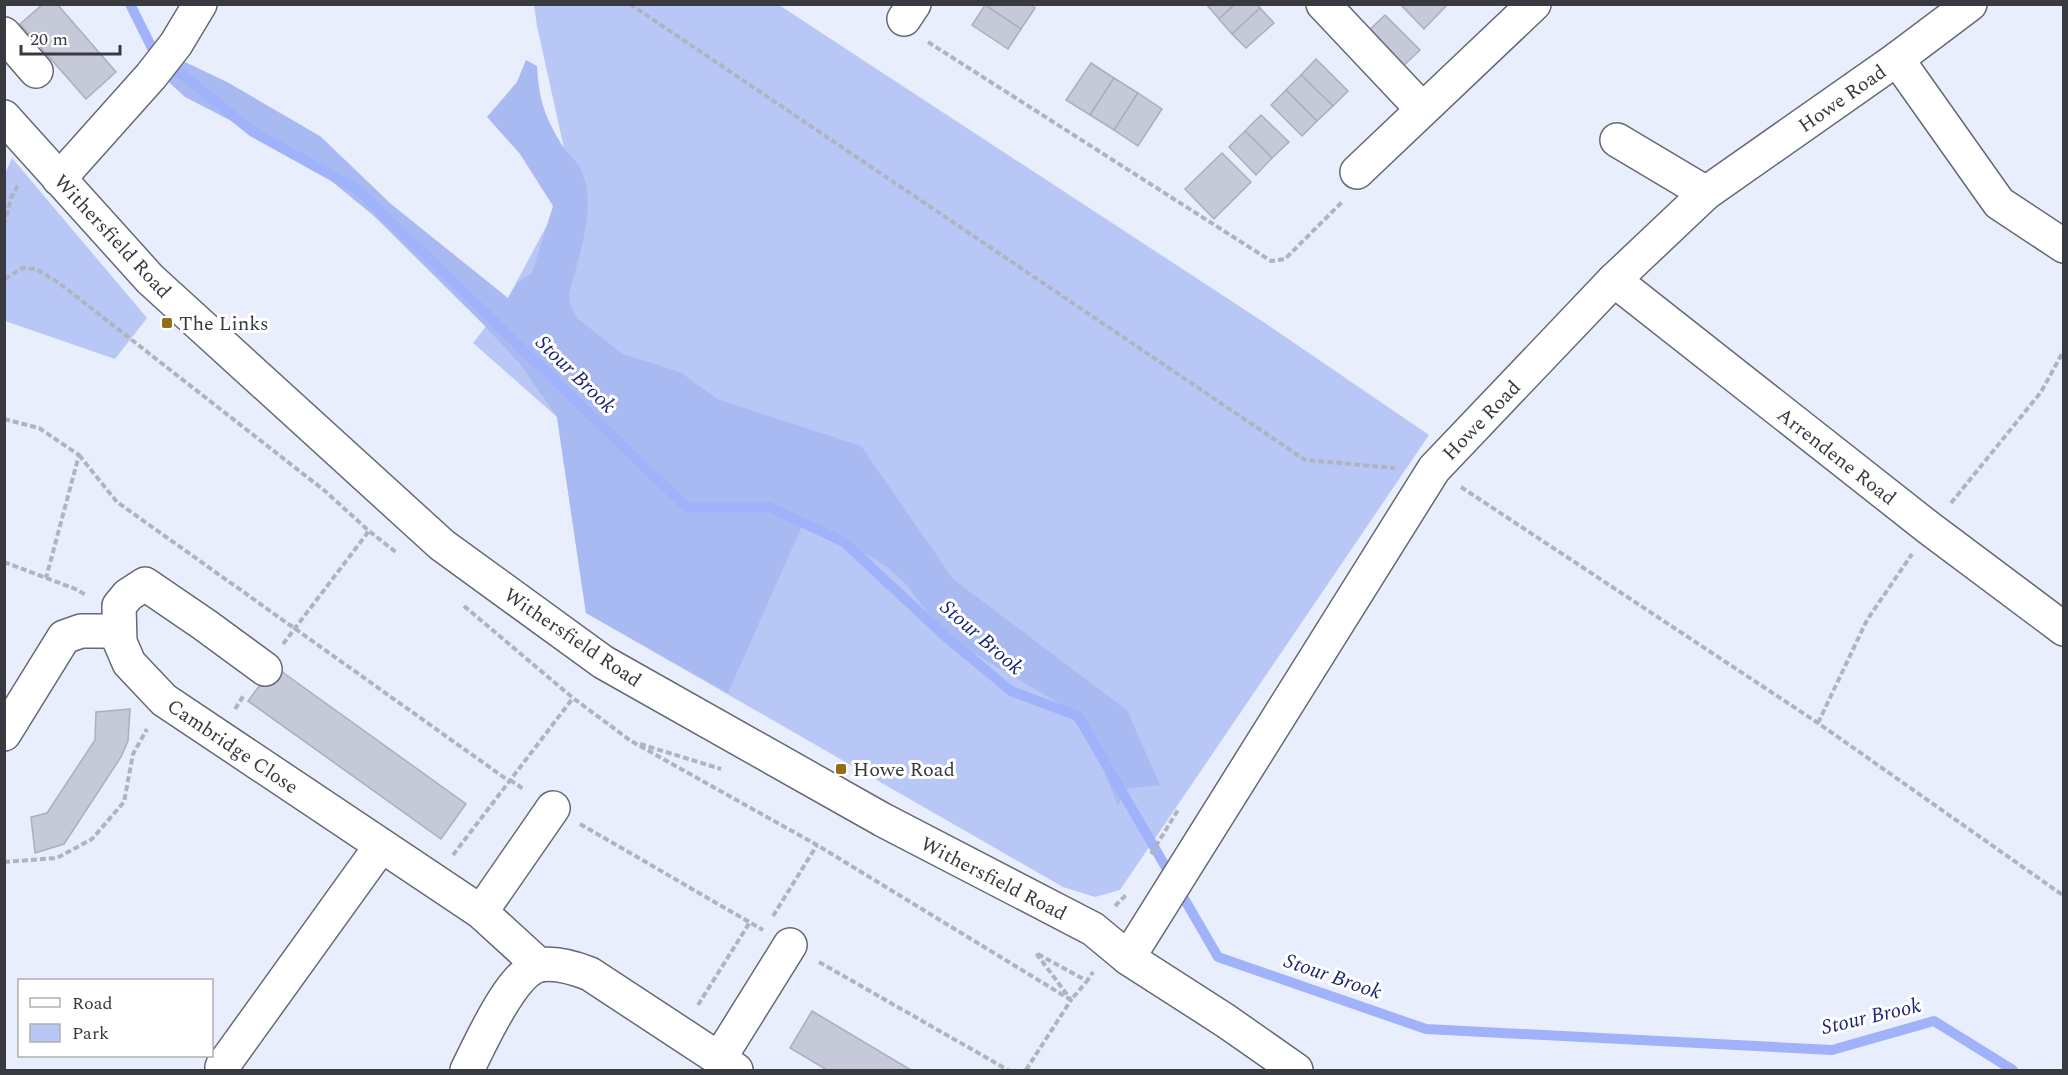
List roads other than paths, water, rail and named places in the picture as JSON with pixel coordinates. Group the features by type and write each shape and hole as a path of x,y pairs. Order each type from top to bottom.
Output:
{"street":[{"path":"59,179 151,76 176,44 200,4"},
{"path":"1323,4 1422,109"},
{"path":"1353,183 1422,109 1534,4"},
{"name":"Howe Road","path":"1118,950 1156,913 1419,469 1706,194 1897,59 1970,4"},
{"path":"4,34 36,71"},
{"path":"1897,59 1999,203 2064,246"},
{"name":"Withersfield Road","path":"4,117 150,279 433,537 461,559 603,662 883,820 1093,929 1118,950 1226,1021 1296,1071"},
{"path":"1617,140 1706,194"},
{"name":"Arrendene Road","path":"1614,280 1929,528 2064,629"},
{"path":"4,734 64,637 81,631 119,625 119,606 128,595 145,584 265,669"},
{"name":"Cambridge Close","path":"119,625 120,642 129,663 165,700 481,912 539,965"},
{"path":"481,912 553,808"},
{"path":"222,1067 381,846"},
{"path":"467,1071 496,1015 518,980 539,965 568,966 590,974 728,1065 777,938"}],"waterway":[{"name":"Stour Brook","path":"130,4 154,52 253,132 358,190 686,507 769,507 844,542 946,637 1011,691 1078,716 1218,957 1426,1029 1832,1050 1934,1021 2013,1070"}],"place":[{"name":"The Links","path":"167,323"},
{"name":"Howe Road","path":"841,769"}]}
